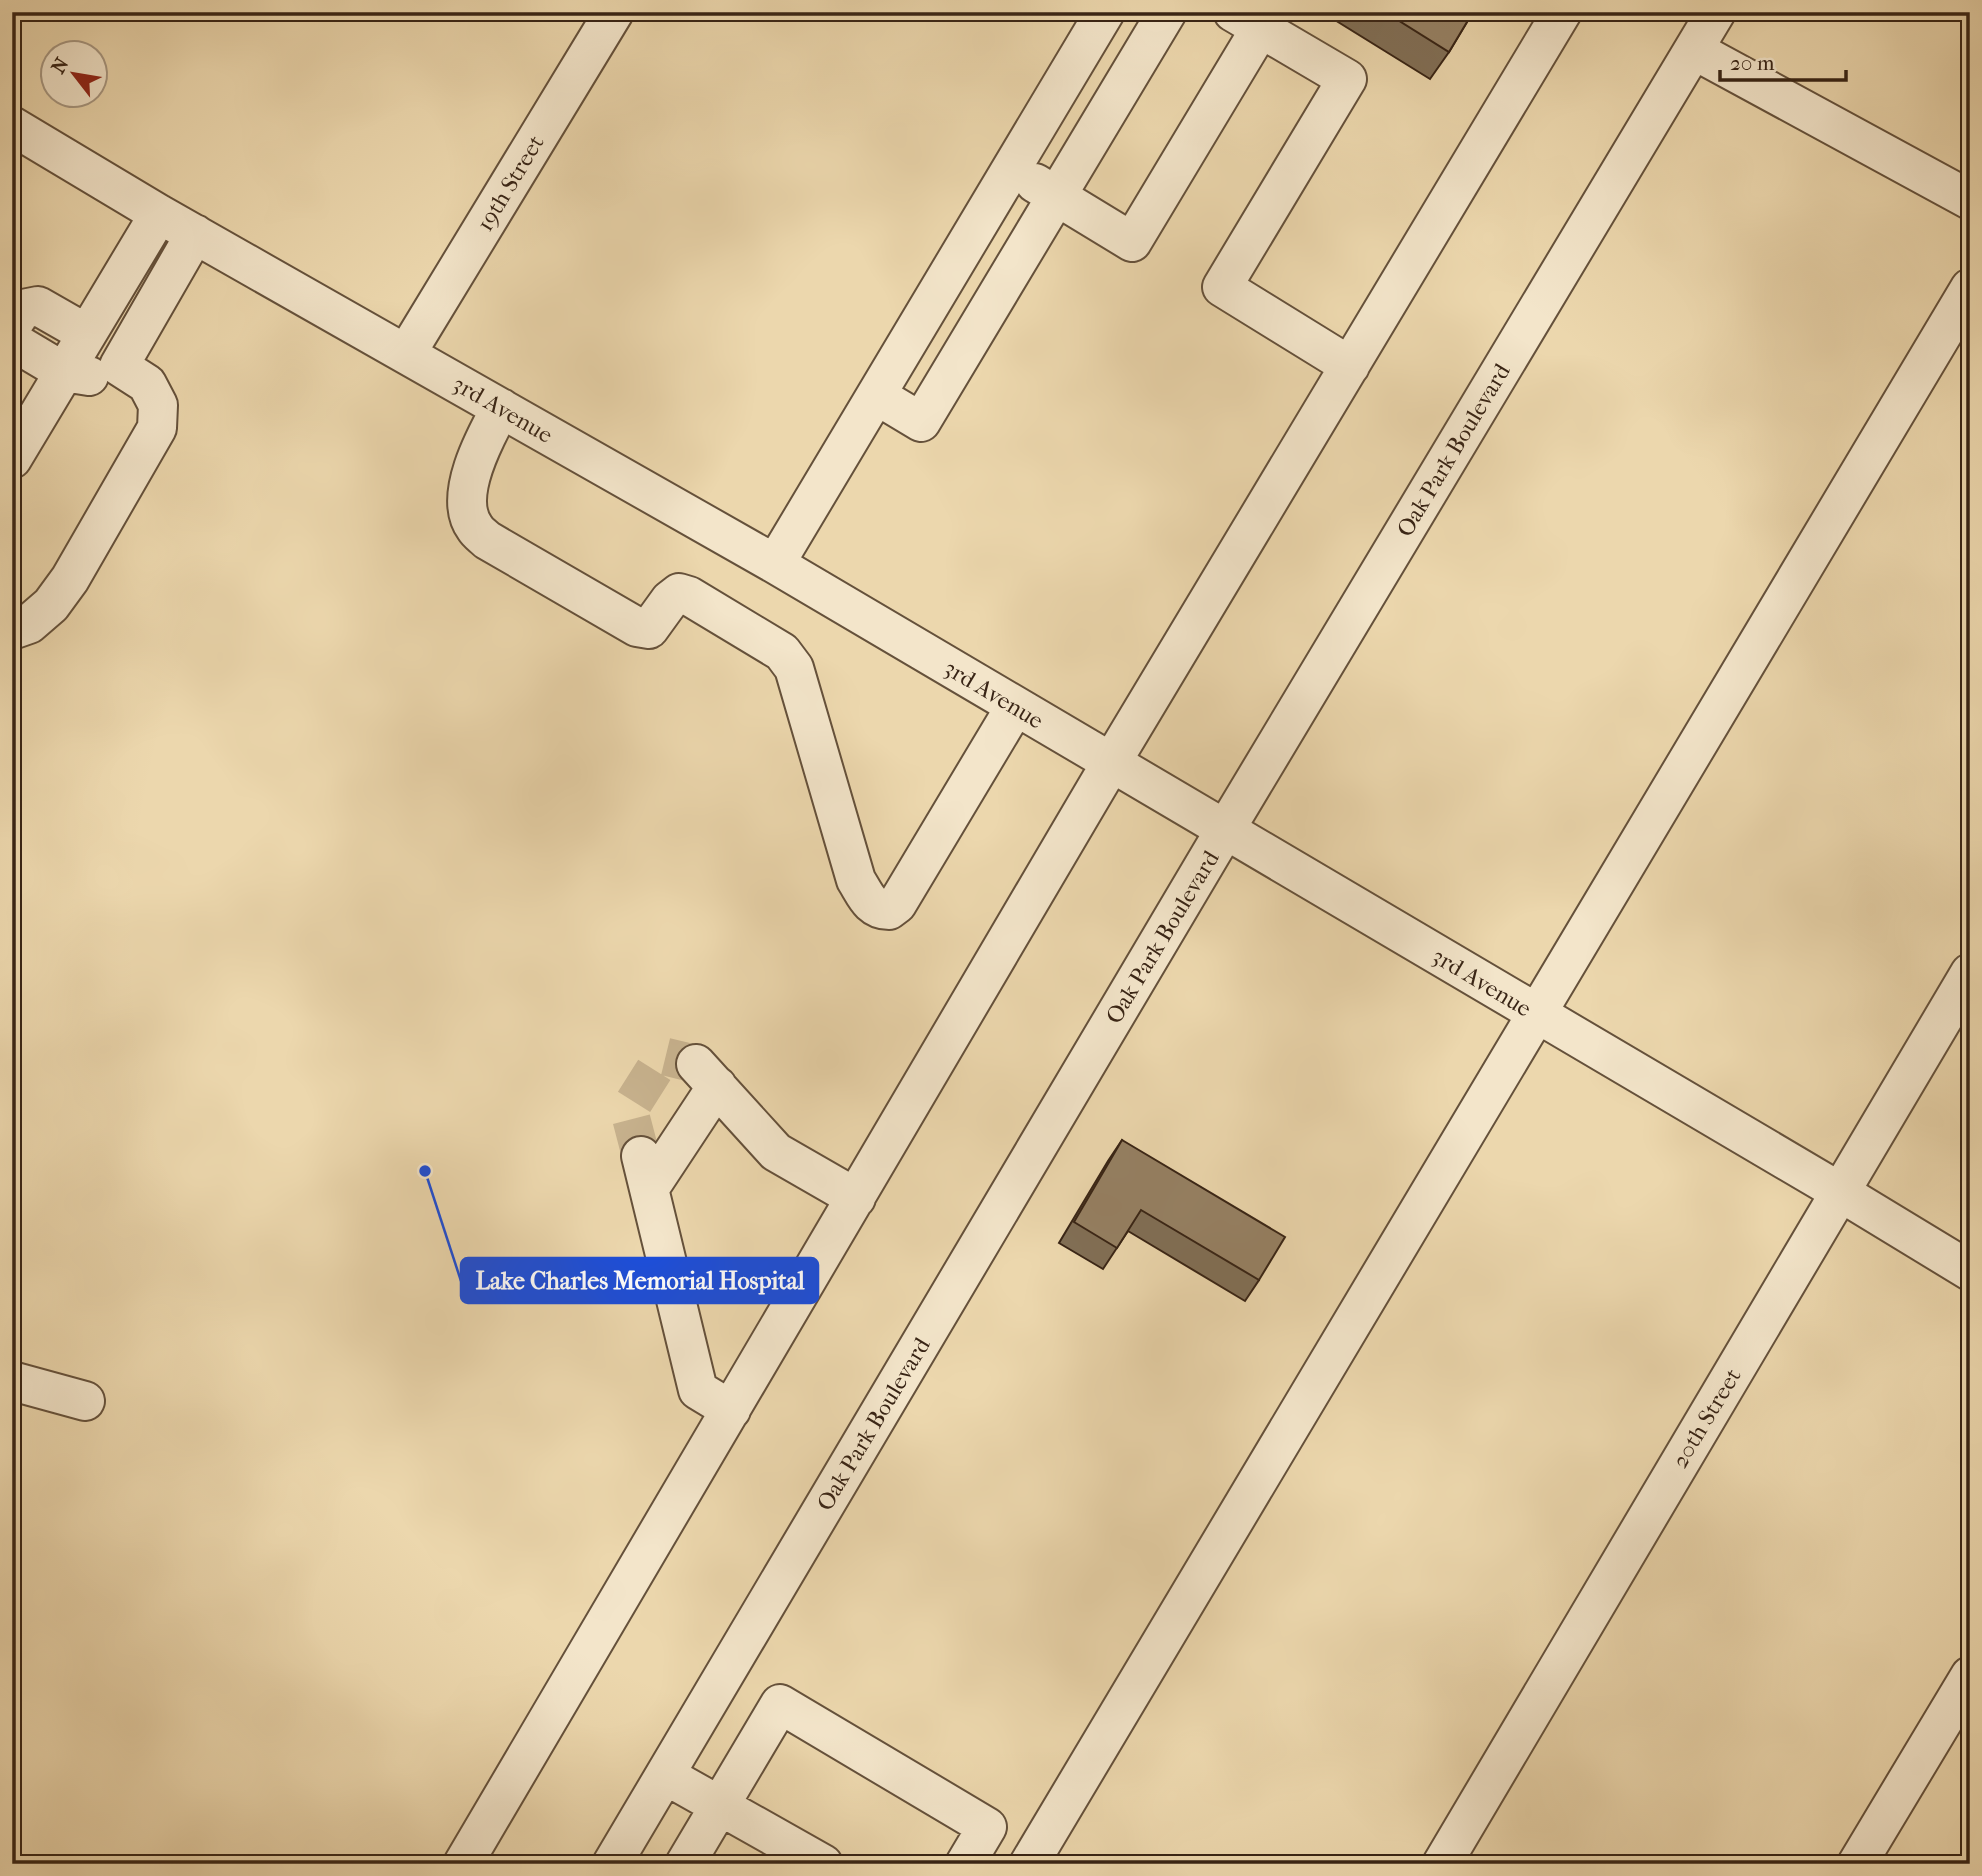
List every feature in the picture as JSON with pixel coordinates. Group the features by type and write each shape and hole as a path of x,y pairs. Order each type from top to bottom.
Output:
{"street":[{"name":"19th Street","path":"406,354 614,12"},
{"path":"775,564 1105,12"},
{"path":"876,395 921,422 1167,12"},
{"path":"463,1864 1111,763 1562,12"},
{"name":"Oak Park Boulevard","path":"612,1864 1716,12"},
{"path":"1011,169 1132,242 1246,20 1347,79 1222,287 1350,366"},
{"path":"1694,50 1970,200"},
{"name":"3rd Avenue","path":"12,126 159,214 775,564 1970,1271"},
{"path":"12,459 159,214"},
{"path":"12,341 64,372 105,376 119,366 195,234"},
{"path":"1029,1864 1970,288"},
{"path":"12,325 23,309 38,306 87,334"},
{"path":"12,630 29,624 51,605 70,579 157,428 158,405 147,383 119,366"},
{"path":"501,408 489,431 467,491 467,509 474,527 487,540 637,627 649,629 678,593 689,596 782,652 794,668 856,880 870,904 880,910 889,910 897,904 1015,707"},
{"name":"20th Street","path":"1442,1864 1970,973"},
{"path":"731,1410 698,1390 645,1172 706,1075 776,1152 856,1198"},
{"path":"12,1381 85,1401"},
{"path":"1857,1864 1970,1676"},
{"path":"685,1864 780,1704 987,1827 965,1864"},
{"path":"664,1775 823,1864"}],"building":[{"path":"1385,12 1473,12 1449,52"},
{"path":"1122,1140 1285,1237 1259,1280 1141,1210 1117,1248 1074,1222"}],"tunnel":[{"path":"641,1156 629,1110 663,1056 696,1064"}],"place":[{"name":"Lake Charles Memorial Hospital","path":"425,1171"}]}
